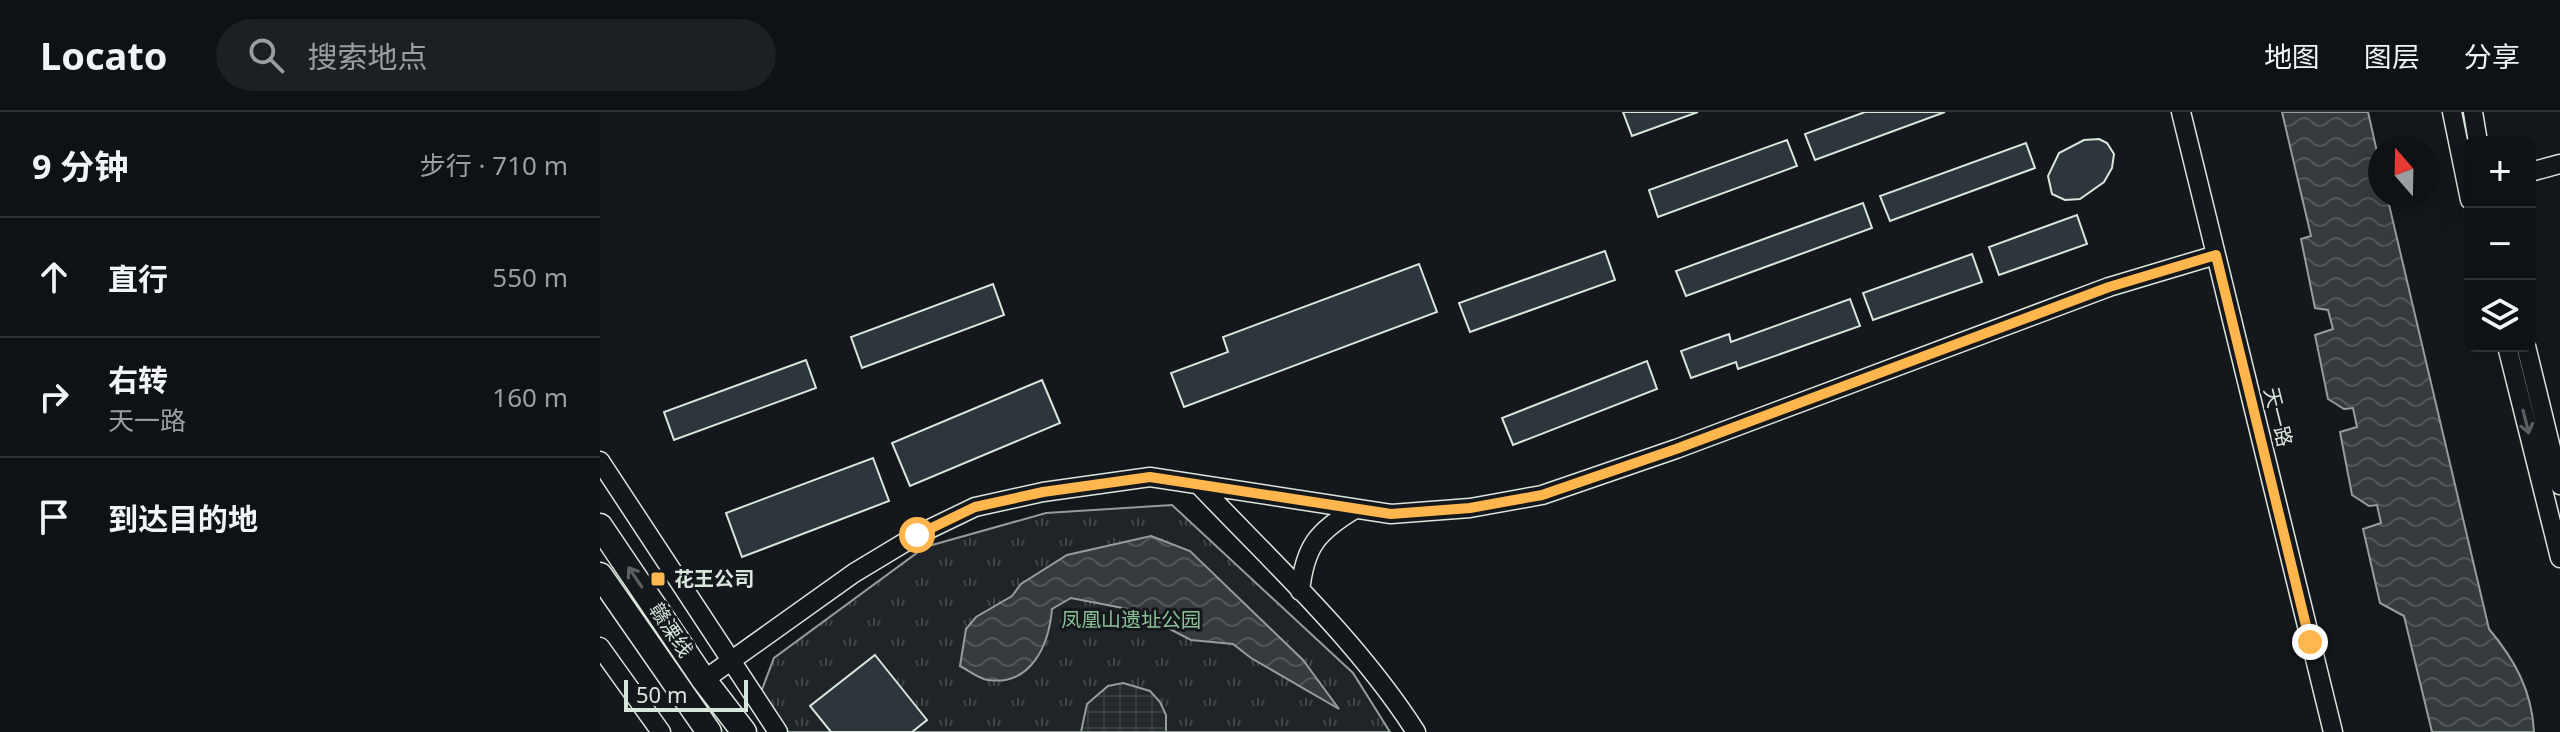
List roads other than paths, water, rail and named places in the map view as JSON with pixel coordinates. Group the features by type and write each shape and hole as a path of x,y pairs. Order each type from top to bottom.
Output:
{"main road":[{"name":"赣溧线","path":"600,526 704,680 744,732"},
{"name":"赣溧线","path":"600,575 709,732"}],"street":[{"name":"天一路","path":"2181,112 2333,732"},
{"path":"2452,112 2464,168"},
{"path":"2473,112 2477,136"},
{"path":"2536,170 2560,164"},
{"path":"704,680 854,573 917,535 975,507 1043,492 1150,477 1391,514 1470,508 1542,495 1676,449 2109,287 2216,255"},
{"path":"2508,352 2560,558"},
{"path":"2527,352 2560,485"},
{"path":"600,461 778,732"},
{"path":"1199,485 1348,641 1395,699 1416,732"},
{"path":"1300,591 1303,565 1312,545 1325,526 1355,509"},
{"path":"600,647 661,732"}],"water":[{"path":"2282,112 2368,112 2373,136 2368,136 2368,208 2390,208 2489,629 2507,652 2526,690 2534,732 2432,732 2404,616 2380,603 2363,529 2381,523 2377,505 2369,506 2352,495 2340,432 2357,427 2353,408 2344,409 2328,399 2315,335 2333,329 2328,310 2315,308 2301,239 2311,236"},
{"path":"1151,536 1190,551 1303,660 1339,709 1251,658 1233,644 1191,640 1133,610 1071,598 1052,609 1042,648 1027,669 1016,676 988,680 960,666 966,629 976,617 1012,596 1021,584 1067,555"}],"place":[{"name":"花王公司","path":"658,579"}],"park label":[{"name":"凤凰山遗址公园","path":"1131,620"}]}
